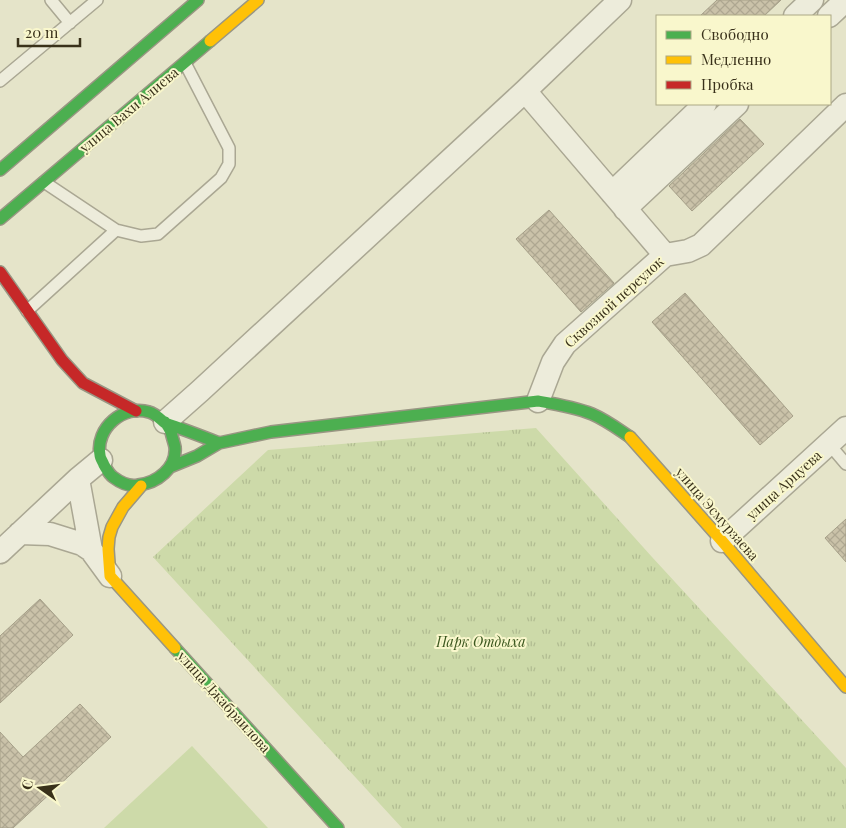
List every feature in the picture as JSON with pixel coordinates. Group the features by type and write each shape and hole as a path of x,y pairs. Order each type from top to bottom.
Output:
{"street":[{"path":"0,170 198,0"},
{"name":"улица Вахи Алиева","path":"0,219 258,0"},
{"path":"165,422 525,91 620,0"},
{"path":"796,15 812,0"},
{"path":"830,15 846,0"},
{"path":"525,91 665,255"},
{"path":"619,201 703,105"},
{"path":"619,201 736,105"},
{"name":"Сквозной переулок","path":"538,401 553,362 565,344 665,255 701,245 846,105"},
{"path":"0,272 62,360 83,383 136,411"},
{"path":"83,383 88,399"},
{"name":"улица Эсмурзаева","path":"219,443 271,432 538,401 565,406 591,414 611,424 630,437 722,541 846,687"},
{"path":"0,552 78,479 100,450 104,429 111,420 121,413 133,410 145,411 156,415 165,422 219,443"},
{"path":"95,424 102,464 109,474 118,481 129,485 141,486 152,483 170,467 174,456 175,444 172,432 165,422"},
{"name":"улица Арцуева","path":"722,541 846,428"},
{"path":"170,467 197,456 219,443"},
{"name":"улица Джабраилова","path":"78,479 91,550"},
{"path":"110,576 107,559 111,528 116,516 141,486"},
{"name":"улица Джабраилова","path":"20,533 50,534 82,544 91,550 110,576 338,828"}],"lane":[{"path":"51,0 70,22"},
{"path":"0,81 97,0"},
{"path":"44,182 116,230 141,236 158,234 221,178 229,164 229,148 185,63"},
{"path":"28,311 116,230"},
{"path":"829,444 846,464"}],"green space":[{"name":"Парк Отдыха","path":"536,428 846,768 846,828 402,828 153,557 268,450"},
{"path":"192,746 268,828 104,828"}],"building":[{"path":"717,0 781,0 765,15 701,15"},
{"path":"740,119 764,144 692,211 669,186"},
{"path":"549,210 614,283 581,312 516,239"},
{"path":"685,293 793,416 760,445 652,322"},
{"path":"846,519 846,562 825,538"},
{"path":"40,599 73,635 0,703 0,636"},
{"path":"80,704 111,737 13,828 0,828 0,732 23,757"}],"traffic: fast":[{"path":"0,170 198,0"},
{"path":"0,219 210,41"},
{"path":"170,467 197,456 219,443 271,432 538,401 592,414 630,437"},
{"path":"165,422 166,423 166,424 171,432 175,455 169,468 159,478 145,484 128,485 110,475 100,456 102,436 113,420 130,412 140,410 149,412 165,423 172,425 219,443"},
{"path":"175,648 338,828"}],"traffic: slow":[{"path":"210,41 258,0"},
{"path":"630,437 722,541 846,687"},
{"path":"141,486 123,507 112,527 108,549 110,576 175,648"}],"traffic: jam":[{"path":"0,272 62,360 83,383 136,411"}]}
